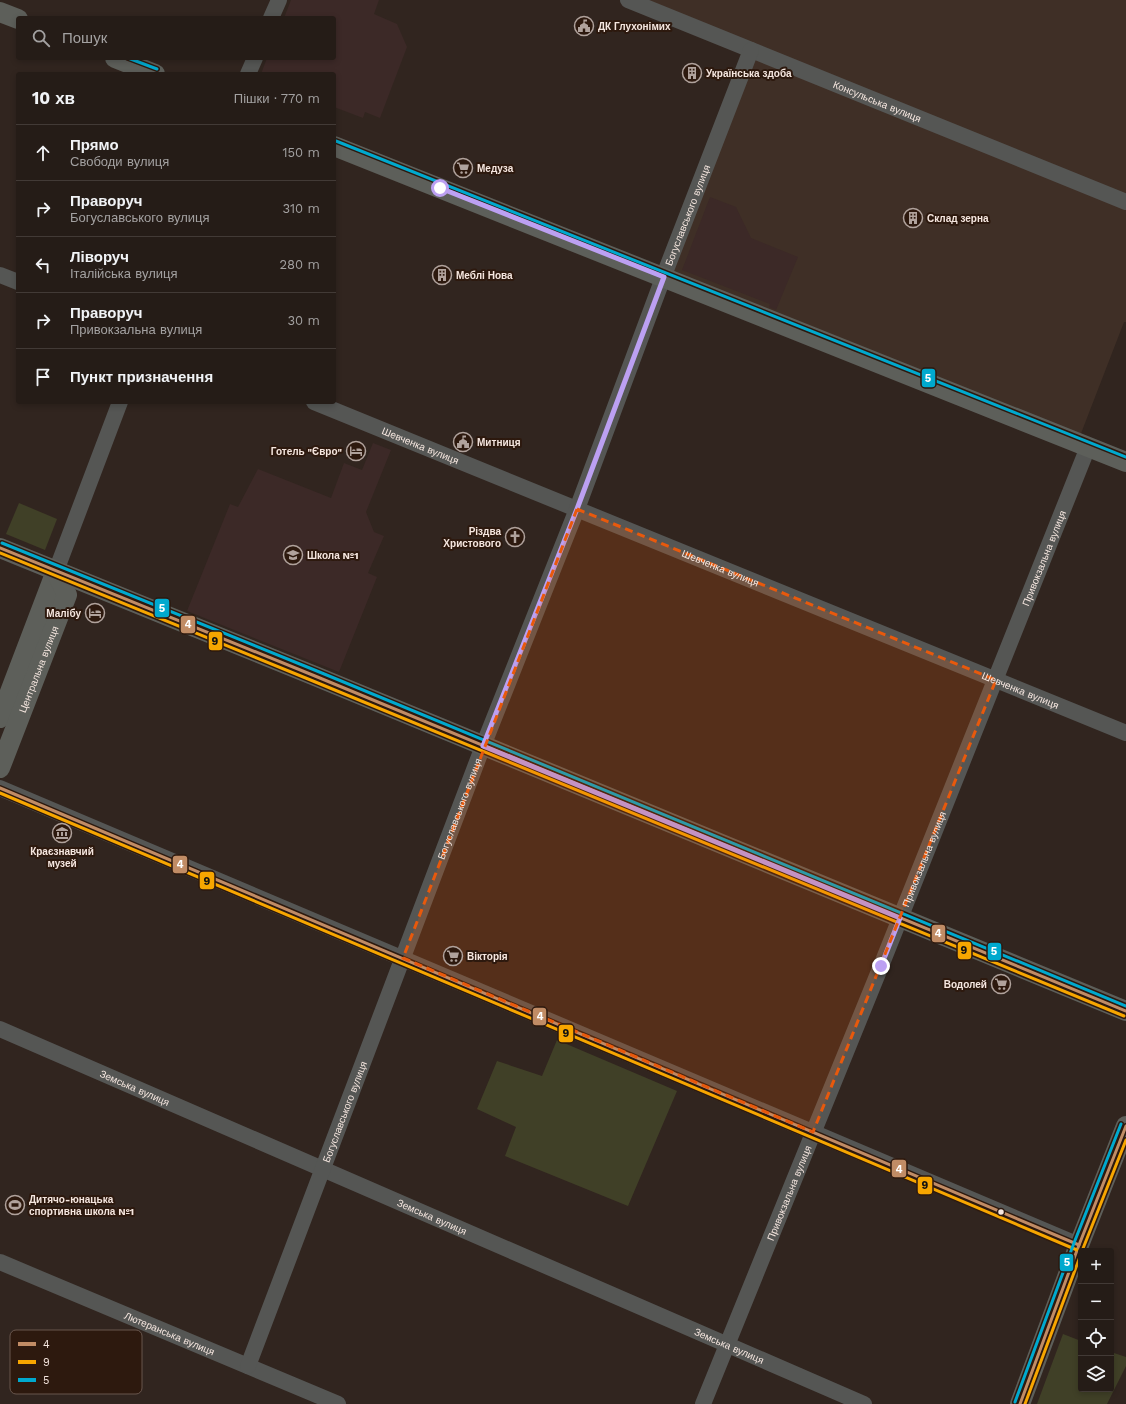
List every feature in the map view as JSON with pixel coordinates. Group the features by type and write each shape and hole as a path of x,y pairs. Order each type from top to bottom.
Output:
{"main road":[{"path":"0,12 16,18"},
{"path":"120,60 150,72"},
{"path":"336,147 1126,462"},
{"path":"0,548 315,676 1126,1011"},
{"name":"Центральна вулиця","path":"0,718 56,571"},
{"name":"Центральна вулиця","path":"0,768 67,595 56,571"},
{"path":"1020,1404 1079,1244 1126,1126"}],"street":[{"path":"272,16 279,0"},
{"name":"Консульська вулиця","path":"628,0 1126,202"},
{"name":"Богуславського вулиця","path":"248,1366 483,746 577,509 751,50"},
{"path":"249,72 254,60"},
{"path":"0,275 16,281"},
{"name":"Центральна вулиця","path":"56,571 119,404"},
{"name":"Шевченка вулиця","path":"319,404 1126,733"},
{"name":"Привокзальна вулиця","path":"703,1404 996,680 1088,447"},
{"path":"0,788 1079,1244"},
{"name":"Земська вулиця","path":"0,1029 864,1404"},
{"name":"Лютеранська вулиця","path":"0,1262 338,1404"}],"highlighted area":[{"path":"577,509 996,680 813,1132 403,958"}],"shaded area":[{"path":"291,0 379,0 374,14 397,24 407,47 380,118 365,112 363,118 336,108 336,72 262,72 266,60 336,60 336,16 285,16"},
{"path":"641,0 1126,0 1126,322 1124,322 1080,436 668,275 756,46"},
{"path":"710,197 736,207 751,238 798,257 776,310 769,307 770,304 682,270"},
{"name":"Школа №1","path":"373,443 391,450 366,512 374,532 384,536 368,573 377,577 339,672 187,611 230,504 238,507 258,469 331,498 344,463 362,470"},
{"path":"19,503 57,519 45,550 6,534"},
{"path":"557,1040 677,1091 628,1206 505,1156 516,1127 477,1109 497,1061 542,1076"},
{"path":"1063,1334 1078,1340 1078,1392 1113,1392 1107,1404 1037,1404"},
{"path":"1114,1353 1126,1357 1126,1366 1114,1390"}],"transit line":[{"name":"5","path":"133,60 157,69"},
{"name":"5","path":"336,141 1126,457"},
{"name":"5","path":"2,543 317,671 1126,1006"},
{"name":"4","path":"0,548 315,676 1126,1011"},
{"name":"9","path":"0,553 1124,1016"},
{"name":"4","path":"0,788 1079,1245"},
{"name":"9","path":"0,793 1077,1250"},
{"name":"5","path":"1015,1402 1074,1243 1121,1124"},
{"name":"4","path":"1020,1404 1079,1245 1126,1126"},
{"name":"9","path":"1083,1248 1126,1140"},
{"name":"9","path":"1025,1404 1078,1262"}],"place":[{"name":"ДК Глухонімих","path":"584,26"},
{"name":"Українська здоба","path":"692,73"},
{"name":"Медуза","path":"463,168"},
{"name":"Склад зерна","path":"913,218"},
{"name":"Меблі Нова","path":"442,275"},
{"name":"Митниця","path":"463,442"},
{"name":"Готель \"Євро\"","path":"356,451"},
{"name":"Різдва Христового","path":"515,537"},
{"name":"Школа №1","path":"293,555"},
{"name":"Малібу","path":"95,613"},
{"name":"Краєзнавчий музей","path":"62,833"},
{"name":"Вікторія","path":"453,956"},
{"name":"Водолей","path":"1001,984"},
{"name":"Дитячо-юнацька спортивна школа №1","path":"15,1205"}],"route":[{"path":"440,188 664,277 577,509 483,746 900,918 881,966"}]}
